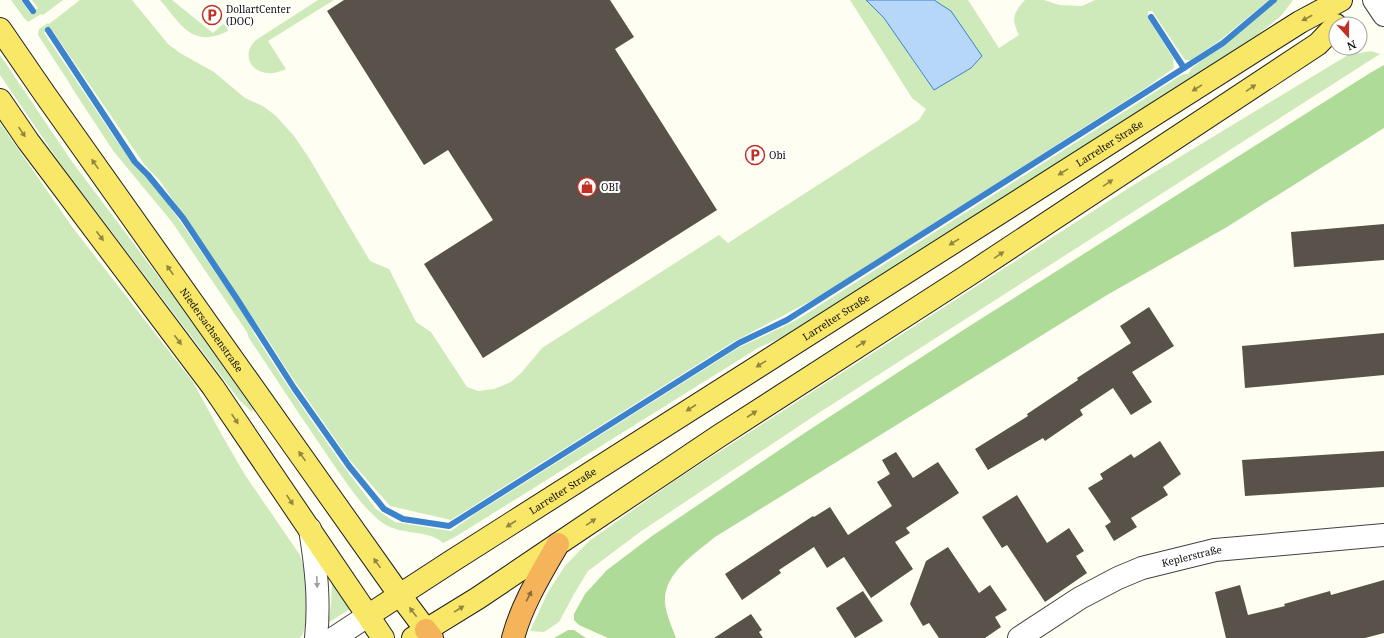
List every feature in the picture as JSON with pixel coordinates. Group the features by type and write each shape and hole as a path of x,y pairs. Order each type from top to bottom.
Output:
{"highway":[{"path":"513,638 523,608 558,544"}],"main road":[{"name":"Larrelter Straße","path":"369,616 399,594 1300,22 1341,0"},
{"path":"1343,16 1356,0"},
{"name":"Niedersachsenstraße","path":"0,29 399,594 424,635"},
{"path":"424,635 719,436 967,276 1318,44 1328,33"},
{"path":"0,100 28,141 214,387 383,638"}],"street":[{"path":"1374,0 1384,15"},
{"path":"310,529 317,574 318,614 316,638"},
{"name":"Keplerstraße","path":"1019,638 1080,598 1118,578 1142,568 1215,550 1384,535"},
{"name":"Larrelter Straße","path":"334,638 369,616"}],"green space":[{"path":"11,0 21,0 30,13 38,8 32,0 63,0 43,15 41,14 28,22"},
{"path":"80,0 132,0 168,44 180,53 214,72 245,98 263,106 276,116 294,136 309,158 370,261 389,269 416,322 431,332 467,387 478,391 494,389 511,382 522,372 542,348 719,235 728,243 919,120 926,109 912,98 850,0 866,0 884,18 934,90 951,11 934,0 968,0 999,48 1019,35 1015,25 1014,16 1025,0 1044,0 1059,5 1082,6 1095,0 1269,0 1219,41 1191,60 1185,60 1152,11 1148,11 1148,18 1173,58 1174,68 1147,87 822,295 733,342 451,520 390,506 349,459 287,370 160,181 144,164 50,27 44,33 116,140 134,164 155,186 180,221 246,317 255,335 285,382 341,463 376,509 395,522 451,531 475,514 738,348 795,321 1183,74 1188,74 1192,68 1276,2 1276,0 1293,0 1281,16 1257,35 801,329 758,348 455,537 443,543 437,538 429,535 405,531 388,526 372,514 358,498 306,424 249,338 247,332 172,222 114,152 38,35 39,29 48,23 49,24"},
{"path":"160,0 172,0 213,33 223,24 227,27 228,31 216,36 205,37 196,35 181,25"},
{"path":"318,0 334,0 268,41 286,69 275,73 268,73 261,72 252,66 249,50 256,40"},
{"path":"1368,52 1380,54 817,414 640,532 588,571 559,622 544,632 530,631 548,592 565,566 589,541 677,479 1132,186 1346,56 1368,56"},
{"path":"0,55 73,163 173,296 253,409 252,412 240,401 62,166 0,75"},
{"path":"1384,65 1384,128 1227,227 1107,295 715,537 698,550 675,573 669,582 666,592 665,603 669,620 676,638 608,638 579,625 574,620 574,614 585,594 607,570 652,536 806,432 968,327"},
{"path":"0,123 73,228 193,382 245,475 300,555 310,586 308,612 303,634 300,638 0,638"},
{"path":"332,583 350,609 328,623 331,605"},
{"path":"568,630 574,630 586,638 554,638"}],"water":[{"path":"866,0 934,0 951,11 982,56 971,68 934,90 884,18"}],"building":[{"name":"OBI","path":"344,0 610,0 634,37 615,49 717,210 483,358 424,264 493,220 448,150 424,165 327,11"},
{"path":"1384,224 1384,260 1294,267 1291,232"},
{"path":"1149,307 1174,346 1132,372 1152,402 1131,415 1113,388 1080,410 1083,415 1045,441 1043,438 988,470 975,449 1028,416 1027,414 1078,380 1077,378 1131,343 1120,326"},
{"path":"1384,333 1384,375 1245,388 1242,346"},
{"path":"1160,441 1181,474 1163,487 1168,495 1131,518 1137,527 1114,541 1105,526 1111,522 1088,488 1103,479 1100,474 1131,454 1134,458"},
{"path":"1384,451 1384,487 1245,496 1242,460"},
{"path":"896,452 913,478 938,462 959,493 906,528 910,533 895,542 913,569 871,598 844,557 827,568 814,547 779,570 781,573 742,600 725,574 813,516 814,517 830,507 848,535 892,506 877,482 890,474 882,460"},
{"path":"1017,495 1047,543 1069,528 1084,551 1076,556 1087,573 1045,602 1007,545 1002,548 982,517"},
{"path":"948,547 979,593 990,585 1007,610 995,617 1001,627 985,638 939,638 929,623 923,626 910,604 926,561"},
{"path":"1384,580 1384,633 1365,638 1226,638 1215,592 1240,585 1248,615 1285,606 1284,604 1330,591 1331,595"},
{"path":"863,591 883,621 855,638 836,608"},
{"path":"751,614 762,630 759,632 763,638 714,638"}],"waterway":[{"path":"25,0 33,11"},
{"path":"48,30 135,162 148,175 183,218 294,388 349,466 384,509 403,519 449,526 739,343 787,320 1184,68 1223,43 1274,0"},
{"path":"1151,17 1184,68"}],"place":[{"name":"DollartCenter (DOC)","path":"212,15"},
{"name":"Obi","path":"755,155"},
{"name":"OBI","path":"587,187"}]}
